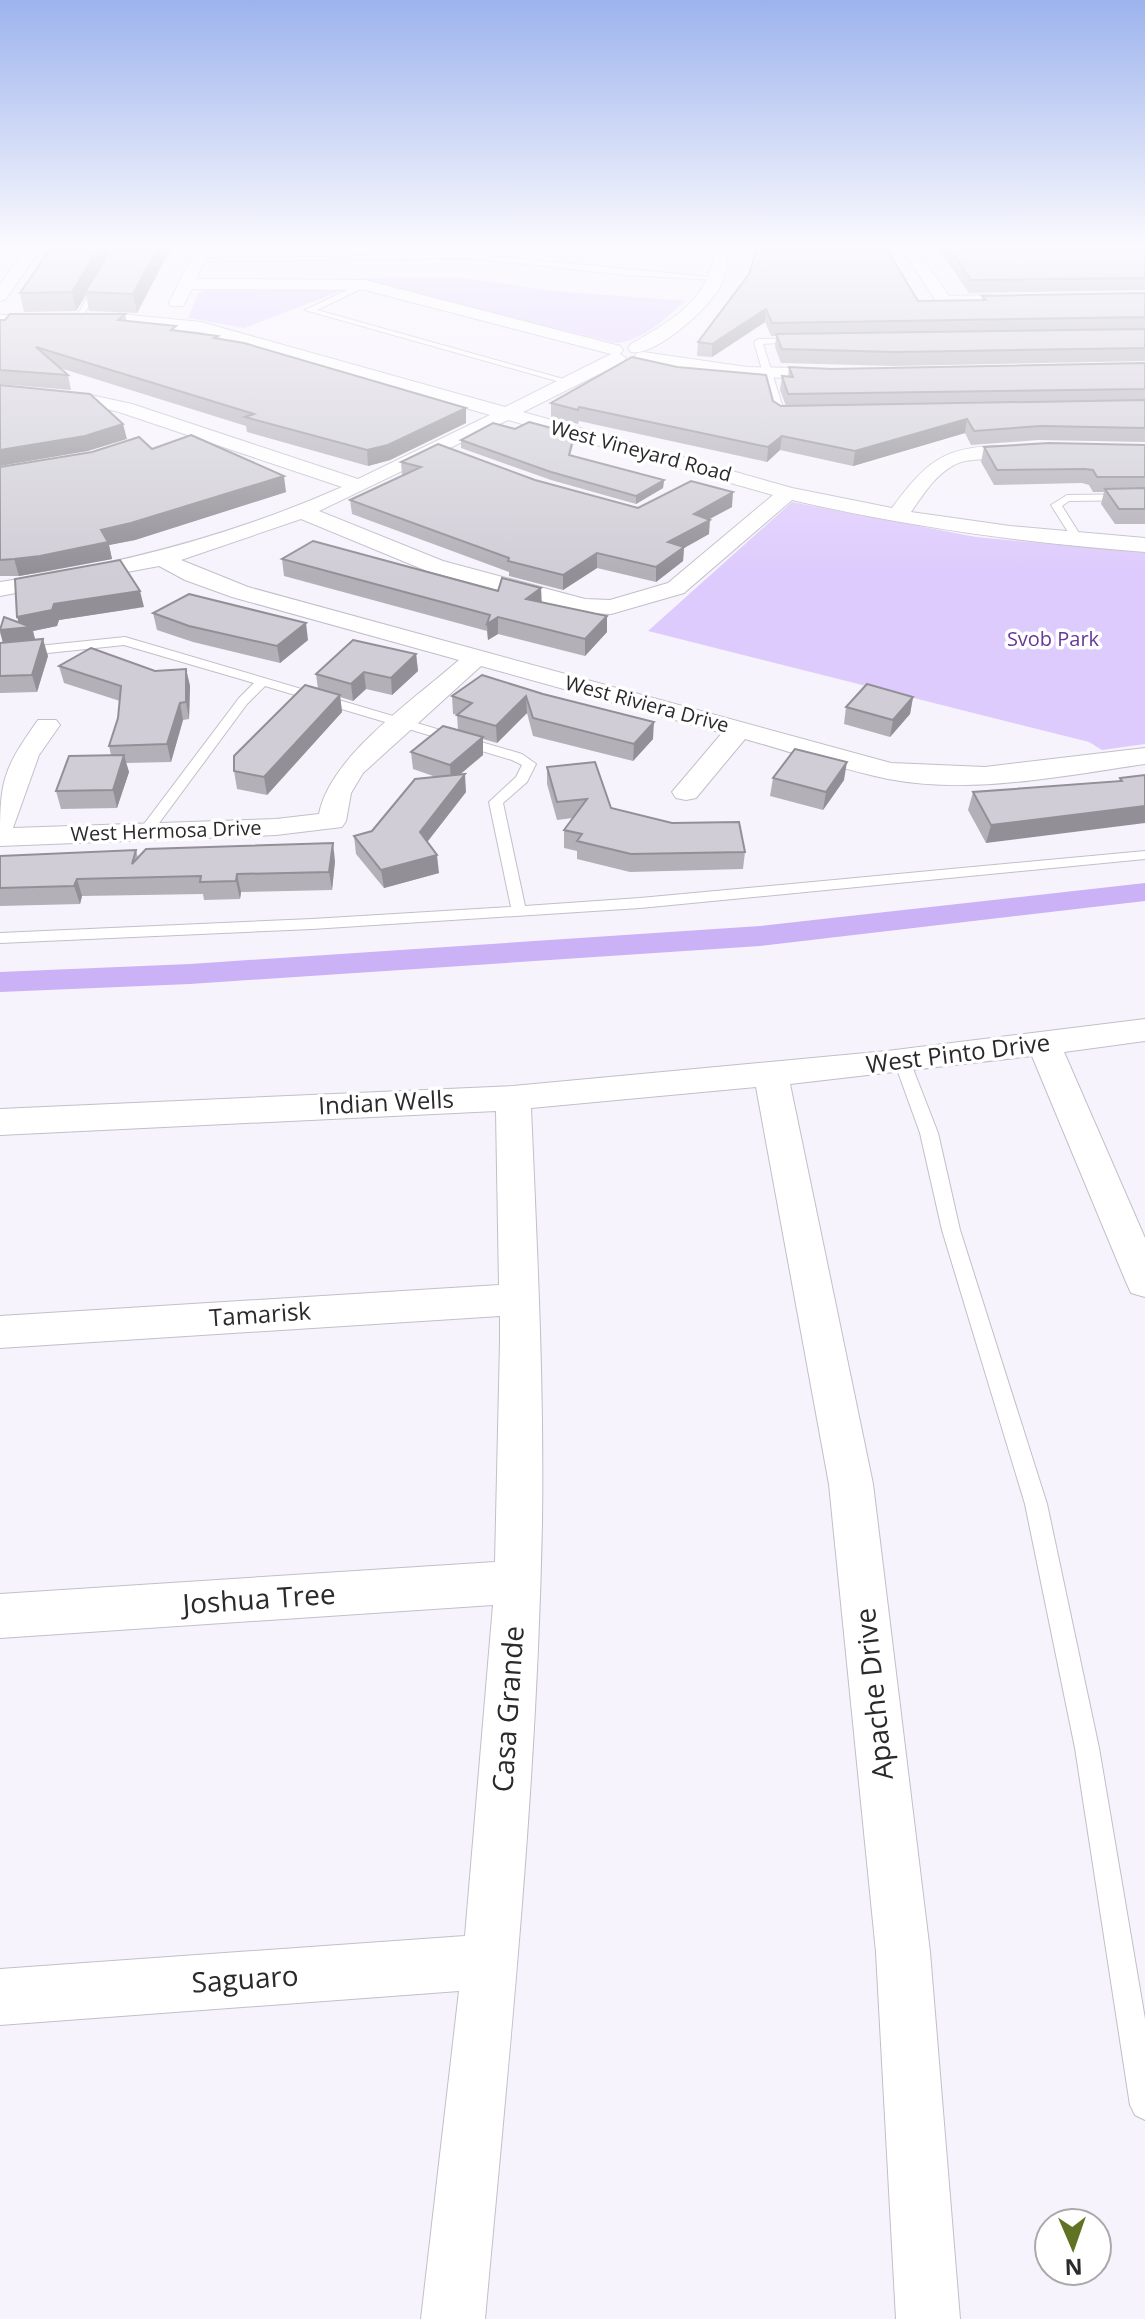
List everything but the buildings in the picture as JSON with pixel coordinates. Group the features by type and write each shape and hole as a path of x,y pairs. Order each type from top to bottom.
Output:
{"street":[{"name":"West Vineyard Road","path":"309,356 788,493 896,517 1079,541 1145,545"},
{"path":"0,589 50,582 161,558 251,532 302,512 437,448 570,382 611,356"},
{"path":"655,356 708,368 847,374"},
{"path":"0,392 86,399 187,428 357,485"},
{"path":"156,440 187,428"},
{"path":"437,448 462,457"},
{"path":"896,517 928,477 947,460 986,453 1050,452"},
{"path":"689,485 714,471"},
{"path":"302,512 435,566 584,606 611,607 676,588 788,493"},
{"name":"West Riviera Drive","path":"161,558 193,575 240,592 889,771 929,778 997,775 1145,756"},
{"path":"402,724 477,657"},
{"name":"West Hermosa Drive","path":"0,837 332,821 337,793 353,768 402,724"},
{"path":"0,826 26,755 47,725"},
{"path":"686,792 740,729"},
{"name":"West Pinto Drive","path":"771,1075 1044,1045 1145,1030"},
{"path":"1044,1045 1145,1282"},
{"name":"Indian Wells","path":"0,1122 513,1098 771,1075"},
{"name":"Apache Drive","path":"771,1075 851,1484 903,1952 928,2319"},
{"name":"Casa Grande","path":"453,2319 490,1961 517,1582 520,1299 513,1098"},
{"name":"Tamarisk","path":"0,1332 520,1299"},
{"name":"Joshua Tree","path":"0,1616 517,1582"},
{"name":"Saguaro","path":"0,1997 490,1961"}],"lane":[{"path":"477,356 570,382"},
{"path":"764,356 780,414 796,414"},
{"path":"1079,541 1056,505 1067,498 1145,497"},
{"path":"0,654 125,641 517,757 529,764 522,779 496,802 519,911"},
{"path":"146,831 243,701 261,683"},
{"path":"0,938 519,911 950,875 1145,855"},
{"path":"902,1061 929,1133 951,1230 1036,1504 1087,1748 1145,2105"}],"green space":[{"name":"Svob Park","path":"792,502 976,537 1145,553 1145,744 1102,750 1089,742 648,631"}],"waterway":[{"path":"0,982 190,974 760,936 1145,892"}]}
